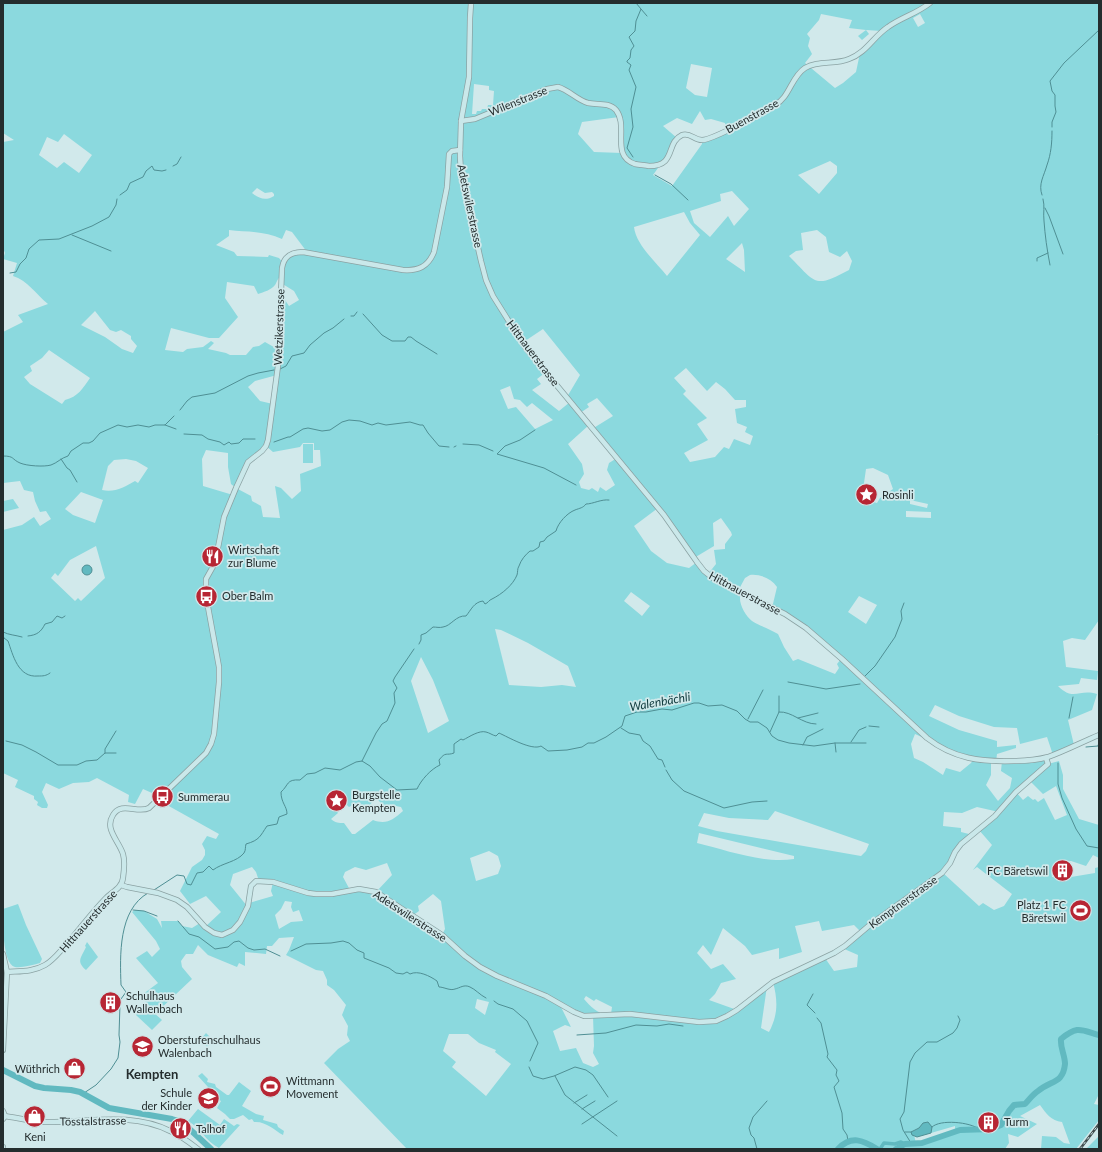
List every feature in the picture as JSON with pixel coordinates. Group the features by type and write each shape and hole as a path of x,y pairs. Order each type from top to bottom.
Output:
{"street":[{"path":"460,150 461,120 468,77 471,3"},
{"name":"Buenstrasse","path":"702,140 726,131 778,103 784,97 799,73 807,66 846,60 856,56 888,27 919,12 930,3"},
{"name":"Wilenstrasse","path":"461,120 475,119 547,89 558,87 585,102 606,105 616,110 620,121 622,153 630,162 653,166 662,164 669,158 677,138 687,134 702,140"},
{"name":"Adetswilerstrasse","path":"460,150 461,173 482,261"},
{"name":"Wetzikerstrasse","path":"174,784 206,753 214,734 219,674 205,582 216,558 224,517 236,488 248,462 262,451 268,440 278,371 281,276 284,259 292,253 303,252 403,270 418,270 423,267 430,260 434,252 447,187 449,154 452,151 460,150"},
{"name":"Hittnauerstrasse","path":"482,261 486,280 493,296 522,343 664,515 697,562 708,574 726,585 785,614 806,628 842,659 927,738 943,749 962,756 984,761 1022,761 1046,758"},
{"path":"1046,758 1099,735"},
{"name":"Kemptnerstrasse","path":"767,986 838,951 871,924 942,873 950,863 961,844 995,816 1016,792 1048,764 1046,758"},
{"name":"Hittnauerstrasse","path":"7,972 34,970 48,964 107,898 121,885 123,879 123,854 111,830 112,815 121,808 146,809 153,805 174,784"},
{"name":"Adetswilerstrasse","path":"121,885 153,892 176,900 187,907 200,923 219,935 231,932 240,922 248,906 251,886 256,881 273,882 316,894 332,894 359,889 370,890 385,897 435,930 480,967 497,976 546,996 584,1016 619,1014 689,1022 716,1020 737,1010 767,986"},
{"path":"3,954 7,972 3,1050"},
{"name":"Tösstalstrasse","path":"4,1115 42,1122 118,1119 141,1121 170,1130 198,1149"}],"shaded area":[{"path":"3,3 1099,3 1099,434 1097,434 1099,436 1099,620 1085,640 1072,638 1063,641 1066,667 1098,671 1097,680 1081,678 1079,684 1058,686 1068,693 1073,694 1086,692 1097,694 1092,710 1068,720 1074,745 1053,755 1047,737 1020,744 1017,728 994,727 959,716 935,705 929,716 959,730 997,741 997,747 1016,745 1016,748 997,754 996,762 991,762 991,775 986,785 998,801 1010,788 1012,778 1001,771 1002,761 1046,758 1048,764 1059,761 1063,775 1063,789 1079,819 1099,825 1099,858 1093,855 1086,866 1071,861 1057,862 1051,870 1052,877 1059,876 1059,879 1095,873 1095,868 1099,867 1099,1094 1094,1104 1099,1105 1099,1120 1076,1149 1041,1149 1042,1136 1056,1137 1064,1143 1070,1144 1062,1122 1052,1118 1040,1105 1020,1116 1037,1124 1018,1137 1008,1134 1009,1143 1005,1149 407,1149 324,1063 338,1049 350,1041 347,1035 348,1026 342,1015 346,1005 334,990 327,985 327,980 323,971 316,970 286,955 294,937 279,938 272,946 267,946 266,954 245,952 245,966 239,963 237,967 208,955 198,945 193,954 186,954 181,961 182,967 192,979 156,1013 143,999 139,997 158,983 136,958 147,951 152,957 160,949 156,941 132,912 135,910 144,911 157,919 162,928 161,921 178,921 182,926 192,928 200,923 205,927 221,912 206,896 190,904 180,891 192,867 202,860 205,855 205,850 202,844 207,836 216,839 219,834 158,800 161,797 143,789 135,804 128,802 129,795 97,778 89,782 73,783 59,789 46,783 42,792 48,805 47,808 42,808 37,805 38,802 34,799 34,796 15,787 18,780 3,773 3,530 22,525 34,517 40,526 51,519 46,511 40,512 33,492 24,490 20,481 3,483 3,332 23,322 18,315 48,304 27,284 13,276 17,263 3,259 5,253 3,248 3,142 14,140 3,133","holes":["821,14 852,20 849,28 882,31 860,53 856,72 835,88 805,63 812,54 808,46 810,38 807,34 819,20","920,14 925,23 918,27 913,18","691,64 712,68 707,97 695,95 686,88","474,84 489,86 489,90 494,91 493,105 488,105 487,109 482,109 481,111 477,111 476,114 472,114","700,111 705,120 711,119 725,123 726,131 702,140 702,144 672,186 653,175 658,168 658,165 669,157 677,138 663,126 677,118 692,124","619,117 622,153 594,152 578,134 582,122","64,134 92,155 79,173 64,162 57,168 39,155 47,137 58,142","830,161 837,166 837,173 819,194 798,175","257,188 265,193 272,192 274,194 271,198 263,199 257,197 252,193","732,191 749,209 734,226 728,216 710,237 694,223 690,211 721,201 720,194","684,212 690,223 700,235 667,276 638,240 634,227","229,230 263,233 282,239 286,230 292,232 307,252 289,255 283,263 279,258 269,255 268,257 237,256 234,252 216,245 229,236","817,230 826,237 829,252 840,257 847,251 852,261 849,270 829,280 822,281 811,277 789,256 796,251 803,250 801,233","742,243 744,250 745,272 726,259","281,276 281,283 294,291 299,300 289,306 281,294 279,350 265,342 259,346 253,347 246,355 230,355 208,349 214,343 211,341 203,347 187,349 183,352 165,350 171,328 209,338 219,338 238,317 225,298 227,282 254,286 258,294 267,291 275,285","95,311 110,330 116,332 121,330 131,336 131,339 137,346 133,353 122,349 105,337 81,325","543,329 580,375 567,397 570,402 559,411 532,390 541,384 537,379 546,372 522,343","49,350 90,378 80,392 70,399 65,400 62,404 30,384 24,377 32,371 30,366 42,358","686,368 707,391 716,382 735,400 746,400 746,407 735,409 737,423 747,427 745,432 753,436 750,445 734,439 729,449 724,447 715,457 690,462 684,453 708,440 697,424 707,418 683,394 686,391 674,378","277,375 273,404 260,401 248,387 255,381","510,386 514,399 520,400 527,407 532,403 553,420 535,429 516,407 508,409 500,390","597,398 613,416 592,429 617,458 609,463 607,470 615,485 606,491 600,487 598,492 592,488 589,490 581,488 579,482 584,474 582,464 568,444 589,425 580,413 589,407 587,404","303,443 314,443 314,450 320,450 321,466 300,474 301,491 292,499 281,488 275,486 280,518 263,517 261,506 252,501 251,496 236,488 252,458 266,446 273,452 300,447","206,450 228,453 228,467 231,484 236,488 233,495 203,486 202,459","126,459 136,461 148,468 138,483 135,481 111,491 102,490 108,466 114,460","873,468 888,475 893,489 880,498 877,503 870,501 865,496 864,483 866,469","81,492 103,500 95,523 73,515 65,509","910,500 928,504 927,508 910,504","658,508 694,558 714,546 713,523 721,518 732,535 725,544 725,549 714,550 716,564 708,574 697,562 689,568 667,563 651,551 634,526","906,511 931,512 931,518 906,517","96,546 105,578 81,601 78,598 75,601 51,578 55,573 58,576 70,560","750,575 758,575 772,581 777,587 772,608 806,628 841,659 837,664 839,668 835,674 798,659 793,661 778,634 749,619 742,608 740,600 741,593 738,591 745,578","631,592 650,606 642,616 624,601","859,596 877,605 866,624 848,612","495,629 501,630 528,643 568,666 576,687 562,685 541,687 509,685","421,657 433,680 449,721 428,733 411,681","915,734 973,760 960,772 946,768 943,775 914,758 911,744","1029,780 1043,794 1056,786 1067,815 1055,820 1044,798 1038,802 1035,799 1033,800 1028,796 1023,800 1016,792","376,798 386,808 396,806 401,807 403,811 396,817 386,822 373,820 355,834 352,834 344,823 339,823 331,819 338,813 334,807 343,801 349,807 355,804 367,808","977,807 999,812 979,830 992,845 973,870 977,867 1012,894 1004,906 994,910 983,903 979,906 943,873 961,844 973,835 961,832 961,828 943,826 944,812 962,813","775,811 869,844 866,851 861,856 717,831 698,826 704,813 729,818 768,820","699,833 794,856 794,859 770,860 745,856 697,843","489,851 498,856 501,866 498,874 476,881 470,858","387,863 392,875 376,892 350,890 343,877 345,872 355,867 366,870","252,867 256,872 259,881 273,882 271,891 273,896 249,903 247,906 230,885 233,874","433,894 441,901 445,929 442,935 412,916 419,911 418,906","285,901 292,902 291,907 293,912 299,910 303,921 291,922 279,929 275,915 281,909","819,921 822,931 854,925 861,932 842,948 858,955 857,967 834,971 825,958 773,982 776,995 776,1014 769,1032 761,1028 767,986 737,1010 709,1000 715,994 721,983 736,979 723,964 711,969 697,953 703,945 711,955 723,928 745,946 752,955 779,948 779,959 802,952 795,926","586,996 594,1001 596,999 612,1007 611,1014 603,1014 592,1008 584,999","477,999 489,1002 485,1015 475,1008","561,1004 584,1016 593,1016 593,1053 599,1064 593,1067 583,1063 576,1048 560,1051 553,1031 565,1025 571,1027","449,1034 468,1034 479,1043 496,1050 495,1052 511,1064 486,1096 452,1067 456,1062 443,1051","955,1126 955,1131 926,1143 916,1143 913,1131 919,1128 931,1131 931,1133"]},
{"path":"866,30 869,34 862,40 858,36"},
{"path":"303,444 313,444 313,463 303,463"},
{"path":"13,499 19,508 3,512 3,501"},
{"path":"85,565 89,565 92,570 89,575 85,575 82,572 82,568"},
{"path":"18,904 42,959 40,963 15,967 11,964 5,950 3,909"},
{"path":"87,942 98,957 86,970 81,964 80,959"},
{"path":"145,1005 162,1020 152,1030 136,1015"},
{"path":"206,1033 213,1040 207,1047 200,1040"},
{"path":"202,1073 208,1079 207,1082 215,1084 216,1087 227,1095 229,1095 239,1082 251,1091 242,1106 256,1114 264,1116 263,1120 277,1124 278,1127 284,1131 283,1135 266,1124 254,1122 252,1119 249,1120 243,1115 230,1119 217,1108 221,1101 206,1091 208,1087 198,1076"},
{"path":"198,1109 220,1125 224,1119 234,1126 237,1124 240,1125 219,1148 210,1142 188,1121"},
{"path":"928,1122 932,1127 931,1133 917,1137 912,1135 911,1132 919,1128 923,1123"},
{"path":"1099,1136 1099,1149 1086,1149"}],"waterway":[{"path":"633,157 627,148 633,127 631,109 636,87 629,70 631,65 627,61 630,58 631,50 634,46 629,37 635,31 636,21 641,9 636,3"},
{"path":"641,9 647,16"},
{"path":"1052,127 1052,122 1056,112 1055,95 1052,91 1050,81 1064,63 1099,30"},
{"path":"1042,195 1041,184 1050,153 1052,131"},
{"path":"173,166 177,164 181,157"},
{"path":"120,195 127,190 130,183 143,177 146,171 152,166 154,170 166,170"},
{"path":"655,175 671,184 688,200"},
{"path":"10,273 16,272 20,264 26,258 29,249 39,240 59,239 92,226 109,217 116,205 117,199"},
{"path":"1043,199 1045,232 1050,265"},
{"path":"1045,208 1063,254"},
{"path":"72,235 111,251"},
{"path":"1037,261 1037,258 1048,253"},
{"path":"351,316 354,316 357,312"},
{"path":"363,314 382,335 392,341 405,341 408,337 411,337 437,354"},
{"path":"280,369 286,366 292,356 304,353 310,345 324,333 344,319"},
{"path":"180,410 192,397 215,393 248,376 274,370"},
{"path":"3,456 11,457 17,462 27,465 48,466 68,456 71,451 83,443 93,441 100,433 118,425 127,427 138,425 149,427 155,425 165,425 174,416"},
{"path":"274,442 290,437 303,429 308,428 322,431 330,430 342,422 349,420 360,421 372,425 378,423 386,425 410,422 423,425 439,446 449,447"},
{"path":"165,425 176,429"},
{"path":"535,430 520,440 505,446 497,454 544,468 576,485"},
{"path":"184,434 202,435 224,445 229,442 231,444 239,443 243,439 255,439"},
{"path":"463,444 479,445 493,451"},
{"path":"61,459 77,482"},
{"path":"419,644 421,635 433,627 446,626 459,617 466,616 477,603 483,601 486,604 507,589 515,579 518,567 525,556 530,551 533,551 539,547 540,542 544,541 556,531 561,522 569,513 583,507 586,504 609,500"},
{"path":"865,676 875,666 895,637 902,619 901,611 904,603"},
{"path":"28,636 38,633 45,624 52,622 57,616 62,618 65,616"},
{"path":"3,632 22,637"},
{"path":"3,636 8,641 17,664 26,673 31,676 40,676 50,673"},
{"path":"362,761 376,733 382,724 387,721 395,703 394,693 397,688 393,681 414,649"},
{"path":"788,682 826,689 860,684"},
{"path":"748,719 763,690"},
{"path":"770,732 779,712 779,696"},
{"path":"1069,718 1073,697"},
{"name":"Walenbächli","path":"154,890 177,875 184,876 187,884 191,885 197,873 203,872 209,866 213,870 241,856 245,852 246,844 257,839 267,826 277,824 279,817 287,814 281,792 292,780 300,780 307,774 315,773 325,768 340,770 356,762 362,761 370,766 380,777 397,790 417,789 427,775 440,765 439,760 441,757 454,753 454,744 461,739 463,740 480,732 486,732 496,736 499,733 532,747 541,746 548,751 567,750 582,747 588,743 594,743 606,737 622,726 625,716 637,712 662,709 672,710 694,703 699,703 708,706 722,705 737,711 750,722 758,722 767,728 772,736 778,740 789,743 814,746 835,743 866,743"},
{"path":"779,712 788,713 806,722 816,724"},
{"path":"798,718 818,713"},
{"path":"869,726 879,727"},
{"path":"851,742 859,730 866,727"},
{"path":"621,728 629,733 640,735 643,741 650,746 658,759 662,760 665,767"},
{"path":"803,745 807,737 823,729"},
{"path":"105,753 105,749 116,731"},
{"path":"6,741 22,745 58,765 77,765 86,761 97,760 105,753 116,753"},
{"path":"1086,747 1098,746 1099,742"},
{"path":"835,743 836,752"},
{"path":"1058,763 1058,784 1062,798 1076,829 1087,846 1099,848"},
{"path":"666,770 672,780 684,791 724,808 752,802 767,801"},
{"name":"Walenbächli","path":"121,999 126,992 121,985 121,948 126,922 131,910 138,901 148,893"},
{"path":"133,910 144,911 157,916"},
{"path":"178,921 189,934 199,937 215,949 228,947 234,942 239,941 248,948 254,950 265,949 280,956"},
{"path":"291,951 306,944 343,941 349,943 357,950 364,953 364,958 389,968 396,973 403,974 407,972 410,974 424,974 437,981 439,987 449,989 468,986 486,998"},
{"path":"813,994 807,1005 815,1013"},
{"path":"494,1001 498,1004 513,1009 527,1021 538,1043 530,1061"},
{"path":"84,1093 96,1085 111,1069 118,1058 120,1042 120,1004"},
{"path":"911,1143 903,1130 900,1119 904,1112 910,1062 915,1053 927,1042 937,1042 953,1033 960,1020 958,1016"},
{"path":"817,1018 821,1023 828,1054 827,1057 837,1070 836,1075 839,1081 834,1087 842,1113 843,1129 847,1135 848,1141"},
{"path":"577,1035 606,1033 636,1025 657,1026 669,1024 683,1026"},
{"path":"896,1149 905,1144 922,1143 960,1130 991,1129 1001,1125 1014,1105 1025,1104 1036,1092 1056,1081 1062,1075 1065,1064 1061,1039 1076,1030 1084,1030 1099,1035"},
{"path":"529,1067 533,1076 543,1079 575,1067 586,1070 593,1075 608,1097"},
{"path":"3,1070 35,1086 80,1092 109,1108 182,1122 211,1149"},
{"path":"555,1076 565,1095 617,1136"},
{"path":"574,1103 587,1095"},
{"path":"582,1109 595,1101"},
{"path":"582,1124 617,1101"},
{"path":"757,1149 749,1128 753,1117 767,1101"},
{"path":"932,1127 941,1123 955,1122 979,1129"},
{"path":"905,1132 911,1132"},
{"path":"838,1149 852,1140 862,1141 877,1149"},
{"path":"880,1149 884,1143 895,1144 901,1142 905,1144"}],"railway":[{"path":"1080,1149 1099,1124"}],"place":[{"name":"Rosinli","path":"866,495"},
{"name":"Wirtschaft zur Blume","path":"212,556"},
{"name":"Ober Balm","path":"206,596"},
{"name":"Summerau","path":"162,797"},
{"name":"Burgstelle Kempten","path":"336,801"},
{"name":"FC Bäretswil","path":"1063,871"},
{"name":"Platz 1 FC Bäretswil","path":"1081,911"},
{"name":"Schulhaus Wallenbach","path":"110,1002"},
{"name":"Oberstufenschulhaus Walenbach","path":"142,1046"},
{"name":"Wüthrich","path":"75,1069"},
{"name":"Wittmann Movement","path":"270,1087"},
{"name":"Schule der Kinder","path":"208,1099"},
{"name":"Keni","path":"35,1117"},
{"name":"Turm","path":"988,1122"},
{"name":"Talhof","path":"180,1129"}],"district":[{"name":"Kempten","path":"152,1074"}]}
